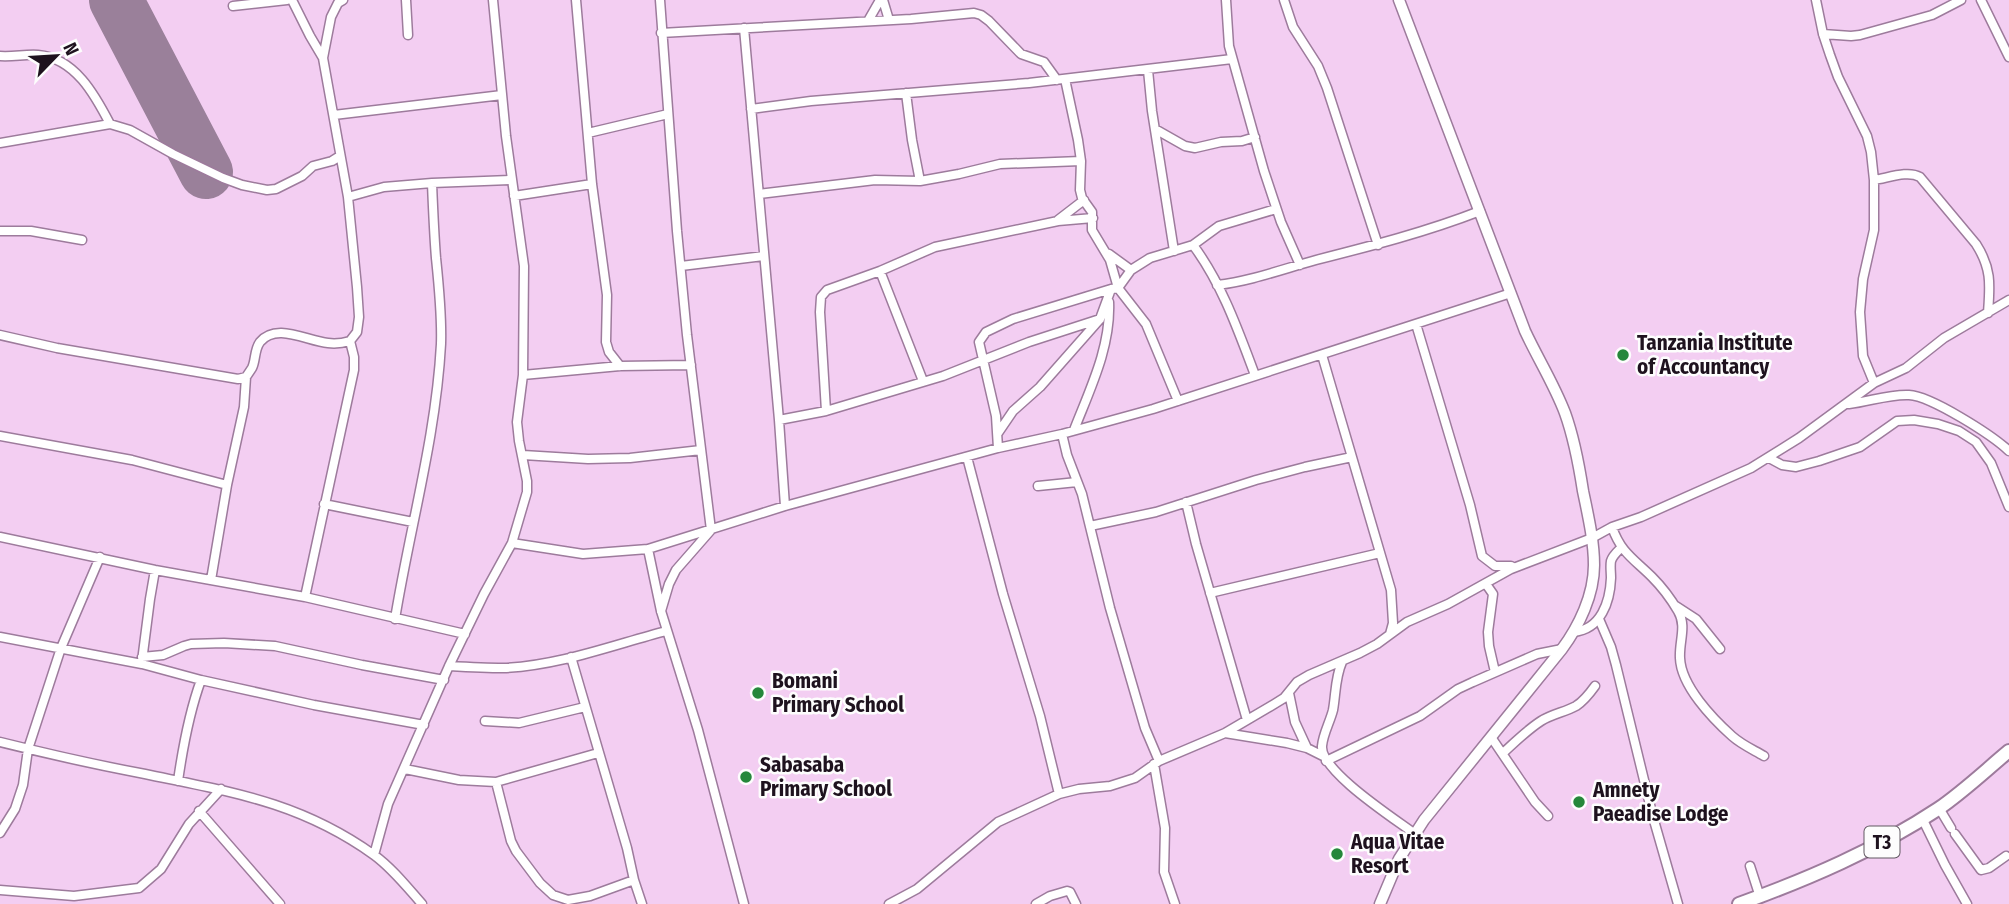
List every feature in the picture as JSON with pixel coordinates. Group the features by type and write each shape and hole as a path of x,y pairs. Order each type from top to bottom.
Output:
{"highway":[{"name":"T3","path":"1739,904 1846,862 1884,842 1939,808 2009,751"}],"main road":[{"path":"1380,904 1399,859 1415,834 1574,632 1591,587 1594,567 1592,538 1566,415 1525,331 1399,0"}],"street":[{"path":"211,580 244,407 246,377 253,367 256,347 266,335 283,332 332,344 350,341 357,332 359,317 348,197 323,58 290,0 233,6"},
{"path":"323,58 331,17 338,3 343,0"},
{"path":"406,0 408,35"},
{"path":"374,855 388,804 449,666 512,543 527,492 517,422 523,375 524,267 511,180 494,0"},
{"path":"576,0 592,184 607,295 606,342 620,366"},
{"path":"660,0 681,266 711,530 676,570 661,611"},
{"path":"882,0 890,20"},
{"path":"868,21 882,0"},
{"path":"1226,0 1228,46 1276,208 1300,265"},
{"path":"1283,0 1293,27 1318,66 1327,88 1378,245"},
{"path":"1816,0 1823,34 1838,77 1867,136 1871,152 1874,230 1863,279 1860,312 1863,356 1874,383"},
{"path":"1823,34 1860,35 1932,15 1961,0"},
{"path":"1981,0 2009,57"},
{"path":"661,33 974,13 989,21 1021,54 1044,62 1061,79 1078,141 1081,161 1080,190 1093,218 1093,230 1111,260 1113,291 1108,335 1074,430"},
{"path":"744,28 785,506"},
{"path":"0,56 42,55 66,65 94,93 110,124"},
{"path":"751,109 1148,70 1233,59"},
{"path":"1148,70 1174,251"},
{"path":"906,93 920,181"},
{"path":"334,115 502,95"},
{"path":"587,133 668,114"},
{"path":"0,143 110,124 130,130 223,178 258,189 276,189 302,176 313,166 340,156"},
{"path":"1155,129 1185,146 1195,148 1255,137"},
{"path":"759,194 875,180 920,181 1000,164 1081,161"},
{"path":"1874,180 1917,175 1950,213 1976,244 1988,268 1988,313"},
{"path":"348,197 384,187 511,180"},
{"path":"395,619 427,460 441,347 442,316 432,183"},
{"path":"513,196 592,184"},
{"path":"1058,220 1084,200"},
{"path":"998,434 1013,411 1040,387 1100,319 1113,291 1131,270 1157,255 1193,245 1219,226 1276,208"},
{"path":"1217,285 1245,281 1378,245 1480,211"},
{"path":"826,411 820,312 821,297 827,290 946,243 1058,220 1093,218"},
{"path":"0,231 31,231 82,240"},
{"path":"1193,245 1217,285 1240,334 1255,375"},
{"path":"1106,252 1131,270"},
{"path":"681,266 764,256"},
{"path":"880,271 923,381"},
{"path":"998,448 993,401 979,342 986,332 1013,319 1113,291"},
{"path":"1113,291 1146,324 1178,401"},
{"path":"512,543 583,554 648,549 785,506 1178,401 1511,293"},
{"path":"889,904 917,889 998,822 1059,794 1125,782 1157,762 1225,733 1279,702 1297,682 1309,675 1377,644 1407,622 1511,569 1592,538 1612,527 1736,476 1769,458 1874,383 1906,368 1944,338 2009,300"},
{"path":"779,420 826,411 943,376 1029,342 1100,319"},
{"path":"1416,324 1482,555 1494,566 1528,564"},
{"path":"0,335 57,348 231,379 246,377"},
{"path":"305,597 354,370 350,341"},
{"path":"1322,355 1391,590 1393,623 1390,634"},
{"path":"523,375 620,366 691,365"},
{"path":"1846,405 1895,395 1920,396 1980,430 2009,451"},
{"path":"1769,458 1789,468 1796,467 1860,447 1897,421 1914,420 1938,424 1959,431 1976,442 1991,463 2009,507"},
{"path":"1062,434 1090,526 1110,608 1157,762 1165,828 1164,872 1175,904"},
{"path":"0,436 132,460 227,485"},
{"path":"523,455 588,459 630,458 701,450"},
{"path":"967,457 1003,594 1040,716 1059,794"},
{"path":"1090,526 1156,512 1305,467 1352,457"},
{"path":"1038,486 1077,482"},
{"path":"1186,502 1247,720"},
{"path":"324,504 413,522"},
{"path":"1612,527 1621,548 1652,577 1674,604 1682,619 1680,657 1689,685 1707,711 1733,737 1764,756"},
{"path":"0,537 156,570 305,597 465,634"},
{"path":"1574,632 1586,630 1599,619 1606,604 1612,559 1621,548"},
{"path":"648,549 666,631 701,742 744,904"},
{"path":"1210,593 1380,554"},
{"path":"0,833 15,809 23,785 28,749 61,649 100,557"},
{"path":"142,661 156,570"},
{"path":"1486,584 1493,594 1488,632 1495,672"},
{"path":"1674,604 1696,619 1720,649"},
{"path":"1599,619 1616,665 1678,904"},
{"path":"449,666 504,668 571,657 666,631"},
{"path":"0,637 142,661 201,680 314,705 424,725"},
{"path":"142,661 191,644 265,645 444,680"},
{"path":"1324,758 1420,716 1458,690 1495,672 1537,654 1562,649"},
{"path":"571,657 642,904"},
{"path":"1324,758 1322,746 1333,710 1336,679 1342,662"},
{"path":"178,781 184,738 201,680"},
{"path":"1503,753 1541,721 1574,708 1595,686"},
{"path":"1289,693 1295,722 1307,748"},
{"path":"485,721 519,723 585,707"},
{"path":"1225,733 1307,748 1324,758 1352,787 1415,834"},
{"path":"1491,737 1535,802 1548,816"},
{"path":"0,742 255,797 302,814 374,855 422,904"},
{"path":"405,769 459,780 496,782 598,753"},
{"path":"496,782 511,841 546,890 568,900 590,896 634,880"},
{"path":"0,890 74,896 139,888 161,869 199,811 221,789"},
{"path":"1939,808 1981,870 1989,868 2006,856"},
{"path":"199,811 280,904"},
{"path":"1922,818 1968,904"},
{"path":"1750,866 1760,897"},
{"path":"907,904 917,889"},
{"path":"1036,904 1050,895 1066,891 1070,892 1076,904"}],"taxiway":[{"path":"119,7 135,0"}],"runway":[{"path":"116,0 206,172"}],"place":[{"name":"Tanzania Institute of Accountancy","path":"1623,355"},
{"name":"Bomani Primary School","path":"758,693"},
{"name":"Sabasaba Primary School","path":"746,777"},
{"name":"Amnety Paeadise Lodge","path":"1579,802"},
{"name":"Aqua Vitae Resort","path":"1337,854"}]}
